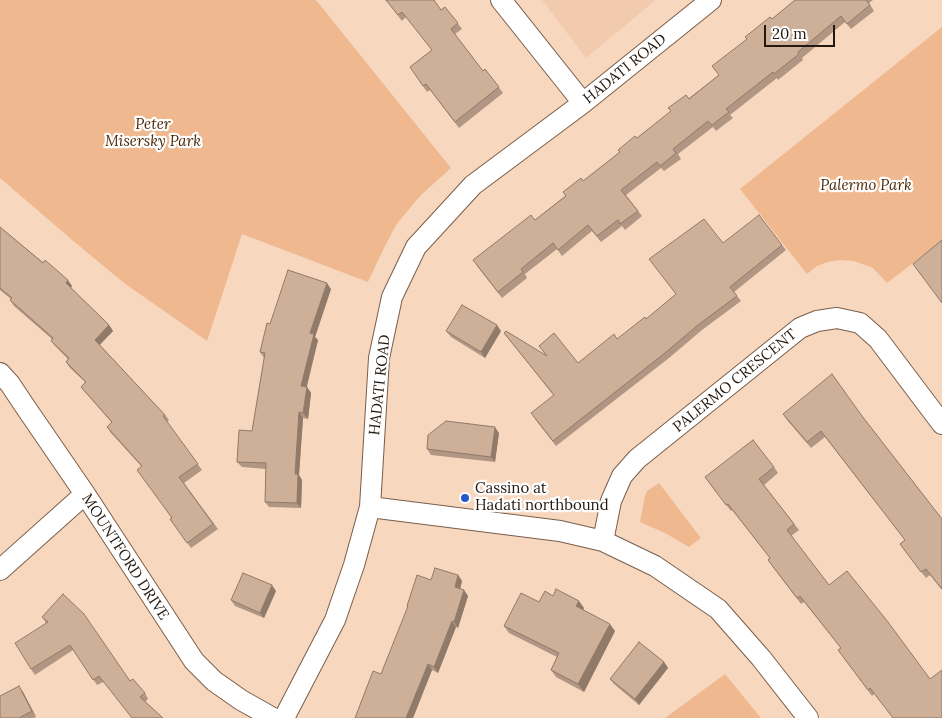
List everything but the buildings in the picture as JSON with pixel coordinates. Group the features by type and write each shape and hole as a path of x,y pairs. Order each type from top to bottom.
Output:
{"street":[{"path":"501,0 582,103"},
{"name":"HADATI ROAD","path":"284,718 334,620 354,565 370,507 379,358 392,297 416,247 473,185 582,103 711,0"},
{"name":"PALERMO CRESCENT","path":"603,541 611,501 622,476 637,460 800,328 818,321 837,318 860,323 878,339 942,424"},
{"name":"MOUNTFORD DRIVE","path":"0,373 15,391 194,662 214,681 240,700 272,718"},
{"path":"0,570 84,494"},
{"path":"370,507 560,531 603,541 655,566 718,609 808,718"}],"shaded area":[{"path":"542,0 656,0 586,58"}],"green space":[{"name":"Peter Misersky Park","path":"0,0 316,0 451,168 420,196 396,225 368,282 242,234 207,341 124,283 0,178"},
{"name":"Palermo Park","path":"942,27 942,241 887,283 873,268 854,261 840,260 828,262 817,266 807,274 740,189"},
{"path":"659,483 701,538 689,547 665,533 640,522 647,491"},
{"path":"725,674 761,718 665,718"}],"place":[{"name":"Cassino at Hadati northbound","path":"465,498"}]}
